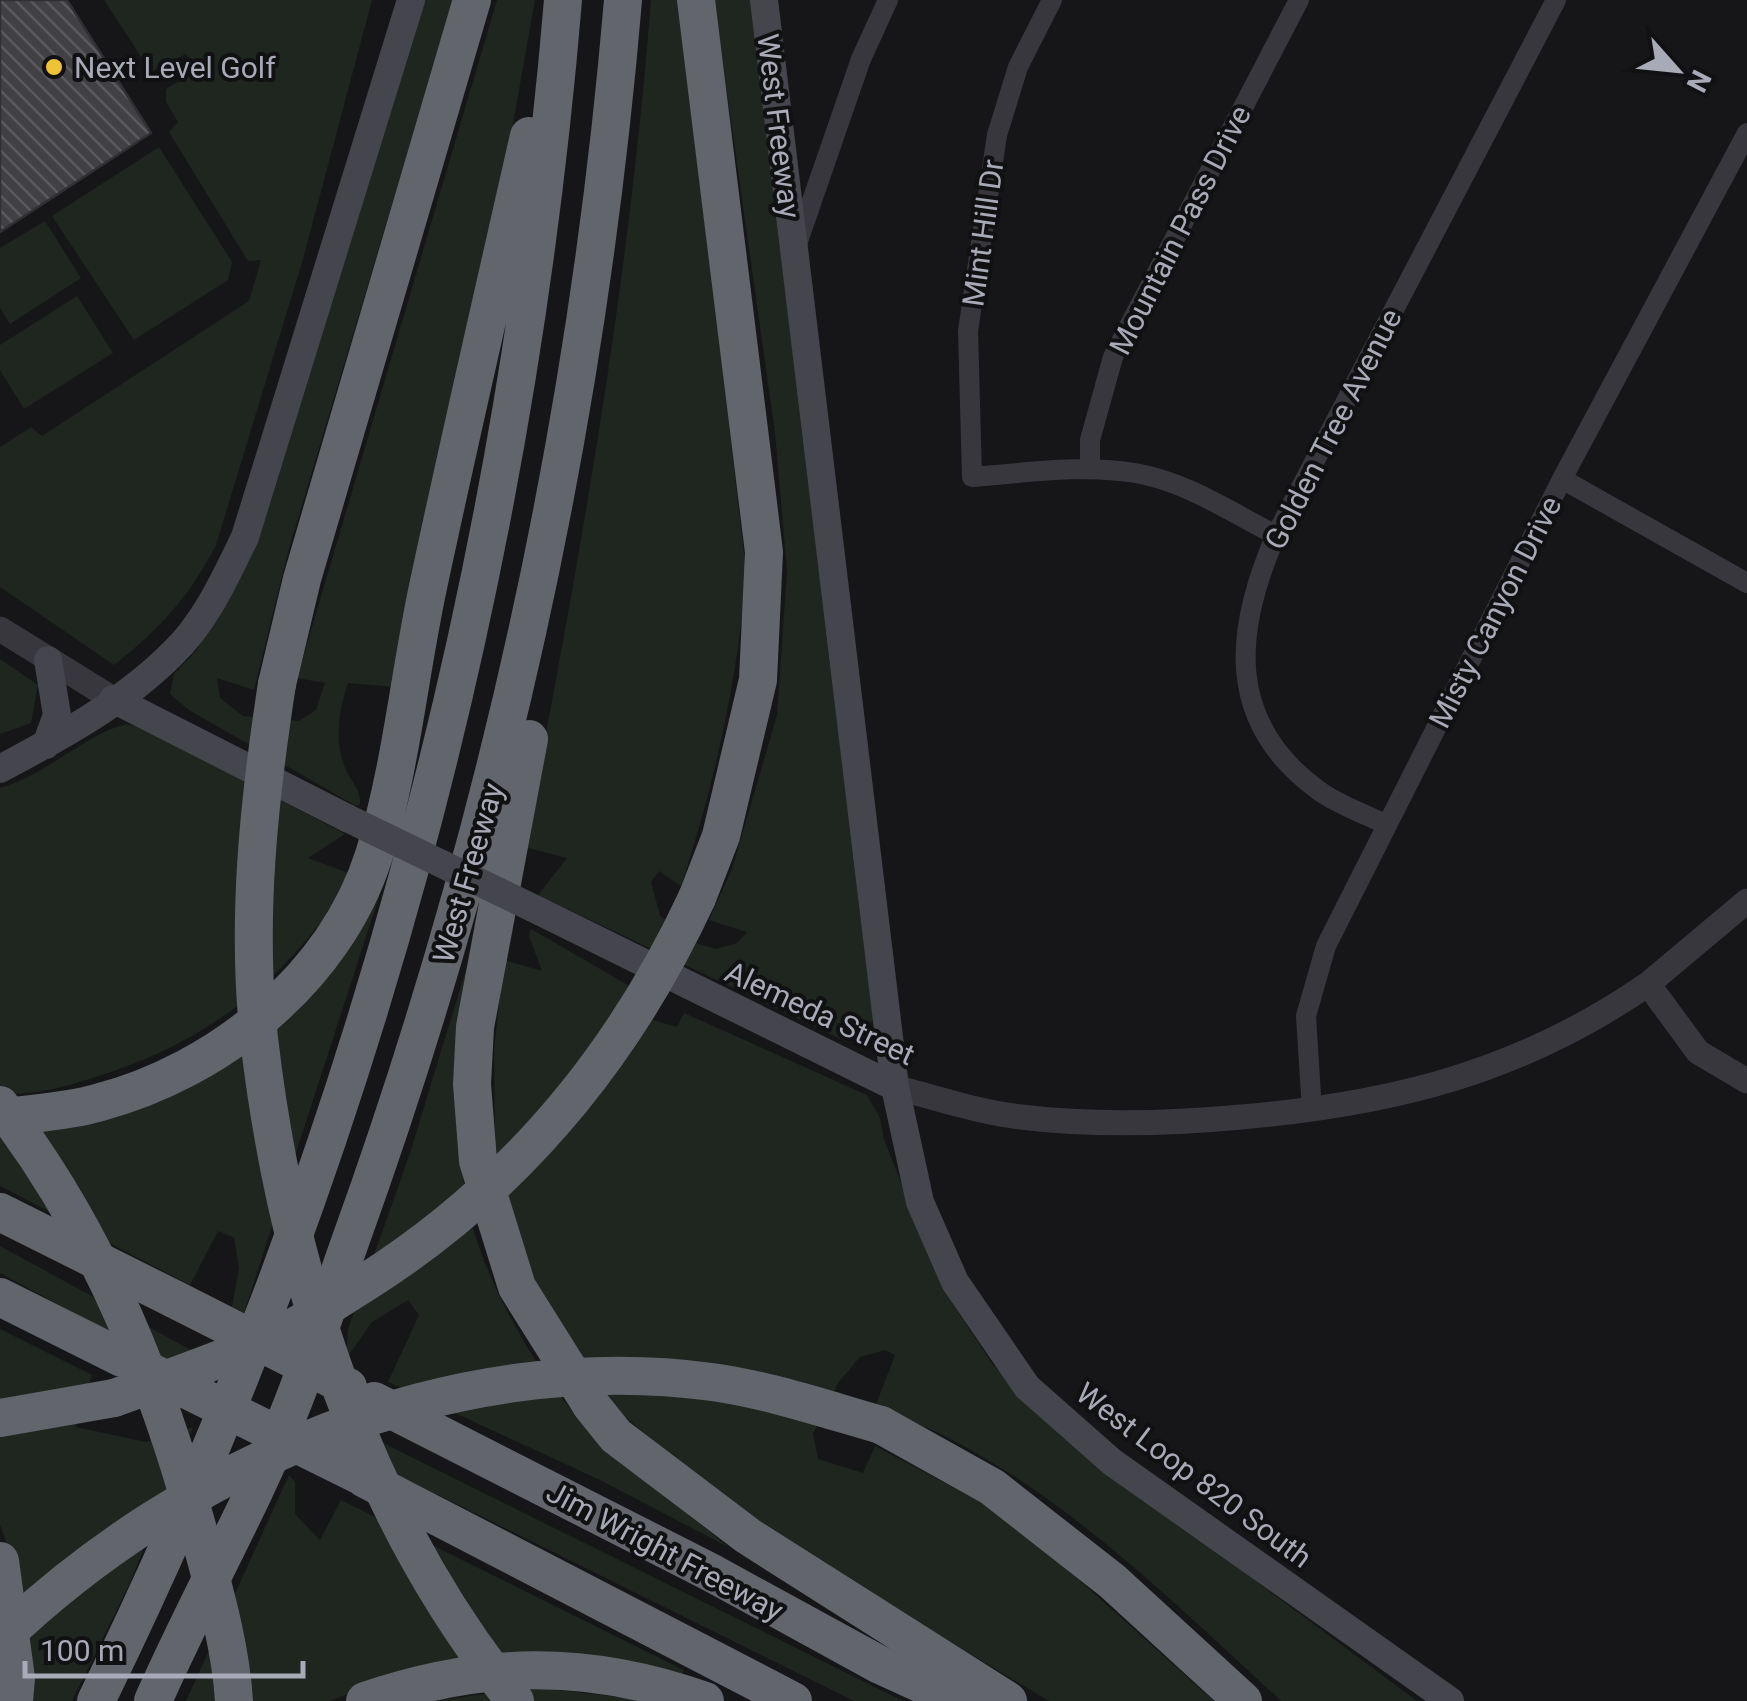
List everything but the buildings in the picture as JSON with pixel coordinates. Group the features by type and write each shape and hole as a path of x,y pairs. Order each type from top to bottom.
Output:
{"highway":[{"path":"472,0 302,579 278,684 257,853 258,997 270,1112 293,1227 334,1371 413,1547 477,1654 516,1701"},
{"name":"West Freeway","path":"96,1701 137,1616 280,1278 361,1039 433,784 488,544 519,372 563,0"},
{"name":"West Freeway","path":"153,1701 288,1416 405,1092 483,828 549,548 585,332 623,0"},
{"path":"0,1418 114,1398 216,1360 295,1326 400,1262 502,1178 546,1136 595,1076 667,963 720,836 758,680 764,552 696,0"},
{"path":"0,1118 97,1104 198,1063 238,1037 304,975 348,916 374,856 394,774 427,591 538,95 560,38"},
{"path":"549,548 556,579 554,598 475,1026 472,1084 478,1162 517,1287 591,1406 616,1436 748,1536 1008,1701"},
{"path":"0,1105 31,1144 85,1235 146,1364 206,1558 234,1701"},
{"name":"Jim Wright Freeway","path":"0,1212 710,1572 880,1665 958,1701"},
{"path":"0,1298 359,1476 793,1701"},
{"path":"0,1640 42,1599 129,1534 240,1471 318,1436 441,1396 538,1378 635,1376 712,1382 790,1398 881,1426 992,1487 1112,1582 1243,1701"},
{"path":"0,1561 10,1618 14,1701"},
{"path":"365,1701 462,1673 569,1669 625,1678 705,1701"}],"main road":[{"path":"0,769 79,727 172,654 221,587 245,538 412,0"},
{"name":"West Freeway","path":"764,0 895,1087"},
{"path":"46,744 57,714 48,660"},
{"name":"Alemeda Street","path":"113,700 895,1087"},
{"name":"West Loop 820 South","path":"895,1087 907,1160 955,1282 1027,1387 1112,1462 1450,1701"}],"street":[{"path":"795,251 860,59 888,0"},
{"name":"Mint Hill Dr","path":"1052,0 1018,67 997,135 968,331 972,477 1090,468"},
{"name":"Mountain Pass Drive","path":"1090,468 1090,440 1113,357 1299,0"},
{"name":"Golden Tree Avenue","path":"1387,825 1320,791 1284,759 1260,725 1244,682 1244,648 1258,576 1556,0"},
{"name":"Misty Canyon Drive","path":"1312,1111 1306,1016 1315,979 1338,920 1562,479 1747,133"},
{"path":"1090,468 1138,473 1181,486 1276,535"},
{"path":"1562,479 1747,583"},
{"name":"Alemeda Street","path":"0,629 113,700"},
{"name":"Alemeda Street","path":"895,1087 1020,1117 1140,1126 1312,1111 1431,1088 1500,1065 1604,1014 1648,984 1747,901"},
{"path":"1648,984 1698,1052 1747,1081"}],"shaded area":[{"path":"104,0 372,0 303,259 216,545 172,611 114,665 0,587 0,447 31,427 42,436 249,301 261,260 248,261 169,132 178,122 166,102 166,89 198,70 186,54 151,72"},
{"path":"420,0 453,0 288,552 254,690 217,678 220,698 243,716 299,721 316,710 325,683 297,678 497,0 535,0 491,247 394,687 348,683 342,706 340,752 357,788 360,804 356,806 189,710 170,694 174,674 196,651 254,551"},
{"path":"651,0 680,0 746,572 731,691 693,847 681,886 659,871 651,882 660,916 696,943 716,949 737,943 747,932 709,920 732,869 777,715 787,571 775,433 714,0 751,0 875,1017 859,1041 847,1042 538,895 567,858 524,847 564,636 616,319"},
{"path":"159,147 232,262 228,280 134,340 52,216"},
{"path":"45,221 81,278 10,324 0,308 0,248"},
{"path":"77,296 113,353 24,409 0,370 0,345"},
{"path":"0,659 38,685 31,723 0,734"},
{"path":"127,724 145,729 345,834 308,858 354,875 305,942 250,996 220,1019 150,1057 111,1072 43,1091 0,1094 0,788 34,774 96,736"},
{"path":"387,872 244,1313 232,1307 239,1268 234,1238 218,1231 190,1285 0,1186 0,1130 153,1101"},
{"path":"531,929 633,988 615,1009 677,1027 684,1013 867,1095 880,1118 884,1140 946,1294 993,1365 1062,1437 1417,1701 1281,1701 1122,1557 1037,1491 945,1436 875,1407 895,1355 885,1350 860,1357 838,1383 813,1434 818,1459 863,1473 875,1446 1009,1517 1214,1701 1049,1701 827,1568 721,1499 609,1403 535,1291 495,1158 494,1049 504,960 542,971 529,936"},
{"path":"477,933 465,1081 463,1170 466,1200 486,1264 535,1360 572,1411 627,1465 728,1547 600,1480 388,1382 419,1315 408,1300 372,1322 346,1359 348,1329 411,1150"},
{"path":"0,1246 224,1368 211,1387 0,1273"},
{"path":"0,1329 92,1375 76,1427 146,1442 193,1427 129,1585 72,1701 24,1701 12,1557 0,1525"},
{"path":"383,1443 903,1701 854,1701 396,1474"},
{"path":"289,1475 295,1482 295,1514 320,1540 341,1500 684,1670 682,1676 391,1678 330,1701 186,1701"},
{"path":"533,1687 651,1701 435,1701"}],"place":[{"name":"Next Level Golf","path":"54,67"}]}
